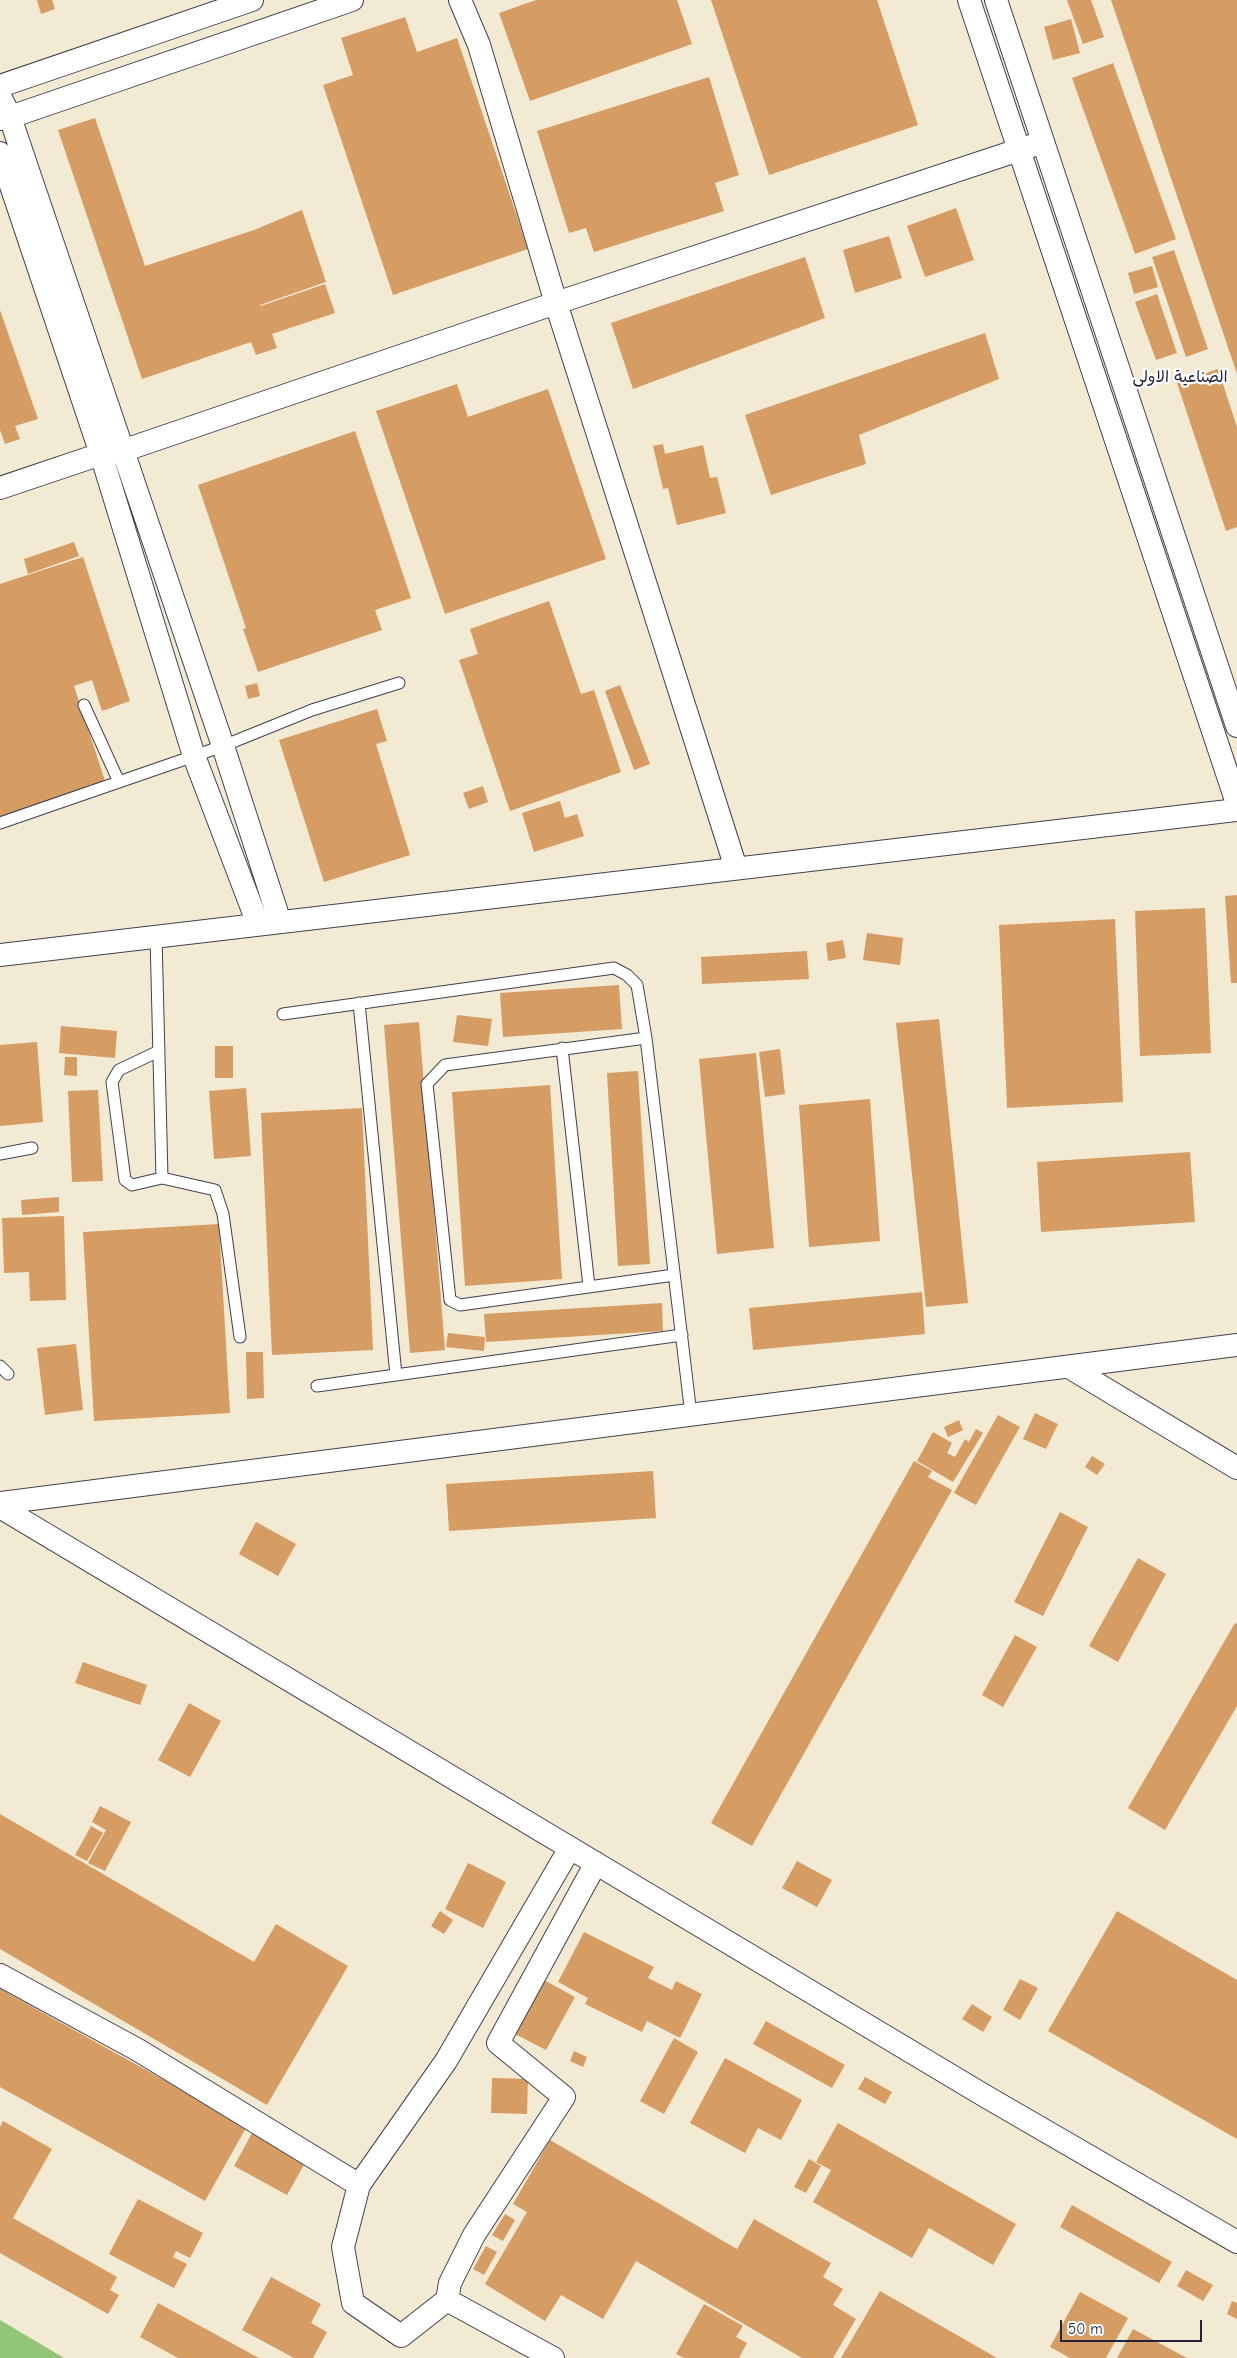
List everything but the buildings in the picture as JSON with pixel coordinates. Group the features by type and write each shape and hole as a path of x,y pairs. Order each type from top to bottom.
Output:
{"street":[{"path":"0,86 252,0"},
{"path":"5,118 352,0"},
{"path":"460,0 479,45 556,303 736,868"},
{"path":"969,0 1237,803"},
{"path":"996,0 1237,726"},
{"path":"0,96 5,118 111,452 194,756 269,923"},
{"path":"0,488 1043,142"},
{"path":"0,153 223,746 269,923"},
{"path":"0,955 1237,810"},
{"path":"0,1503 1237,1345"},
{"path":"1069,1367 1237,1468"},
{"path":"0,1507 985,2096 1237,2242"},
{"path":"570,1848 446,2061 359,2185 343,2247 353,2304 401,2336 447,2300 450,2283 474,2236 564,2097 498,2043 596,1863"},
{"path":"0,1975 138,2050 359,2185"},
{"path":"447,2300 553,2358"}],"lane":[{"path":"0,822 223,746 312,710 399,683"},
{"path":"84,705 119,782"},
{"path":"156,936 162,1178"},
{"path":"283,1014 614,968 627,975 637,985 646,1038 691,1415"},
{"path":"359,1003 396,1375"},
{"path":"646,1038 445,1065 427,1084 450,1300 460,1305 674,1275"},
{"path":"562,1048 588,1286"},
{"path":"159,1051 119,1070 112,1082 126,1180 132,1185 162,1178 215,1190 223,1214 240,1337"},
{"path":"0,1154 32,1148"},
{"path":"317,1386 682,1336"}],"green space":[{"path":"0,2320 64,2358 0,2358"}],"district":[{"name":"الصناعية الاولى","path":"1180,377"}]}
